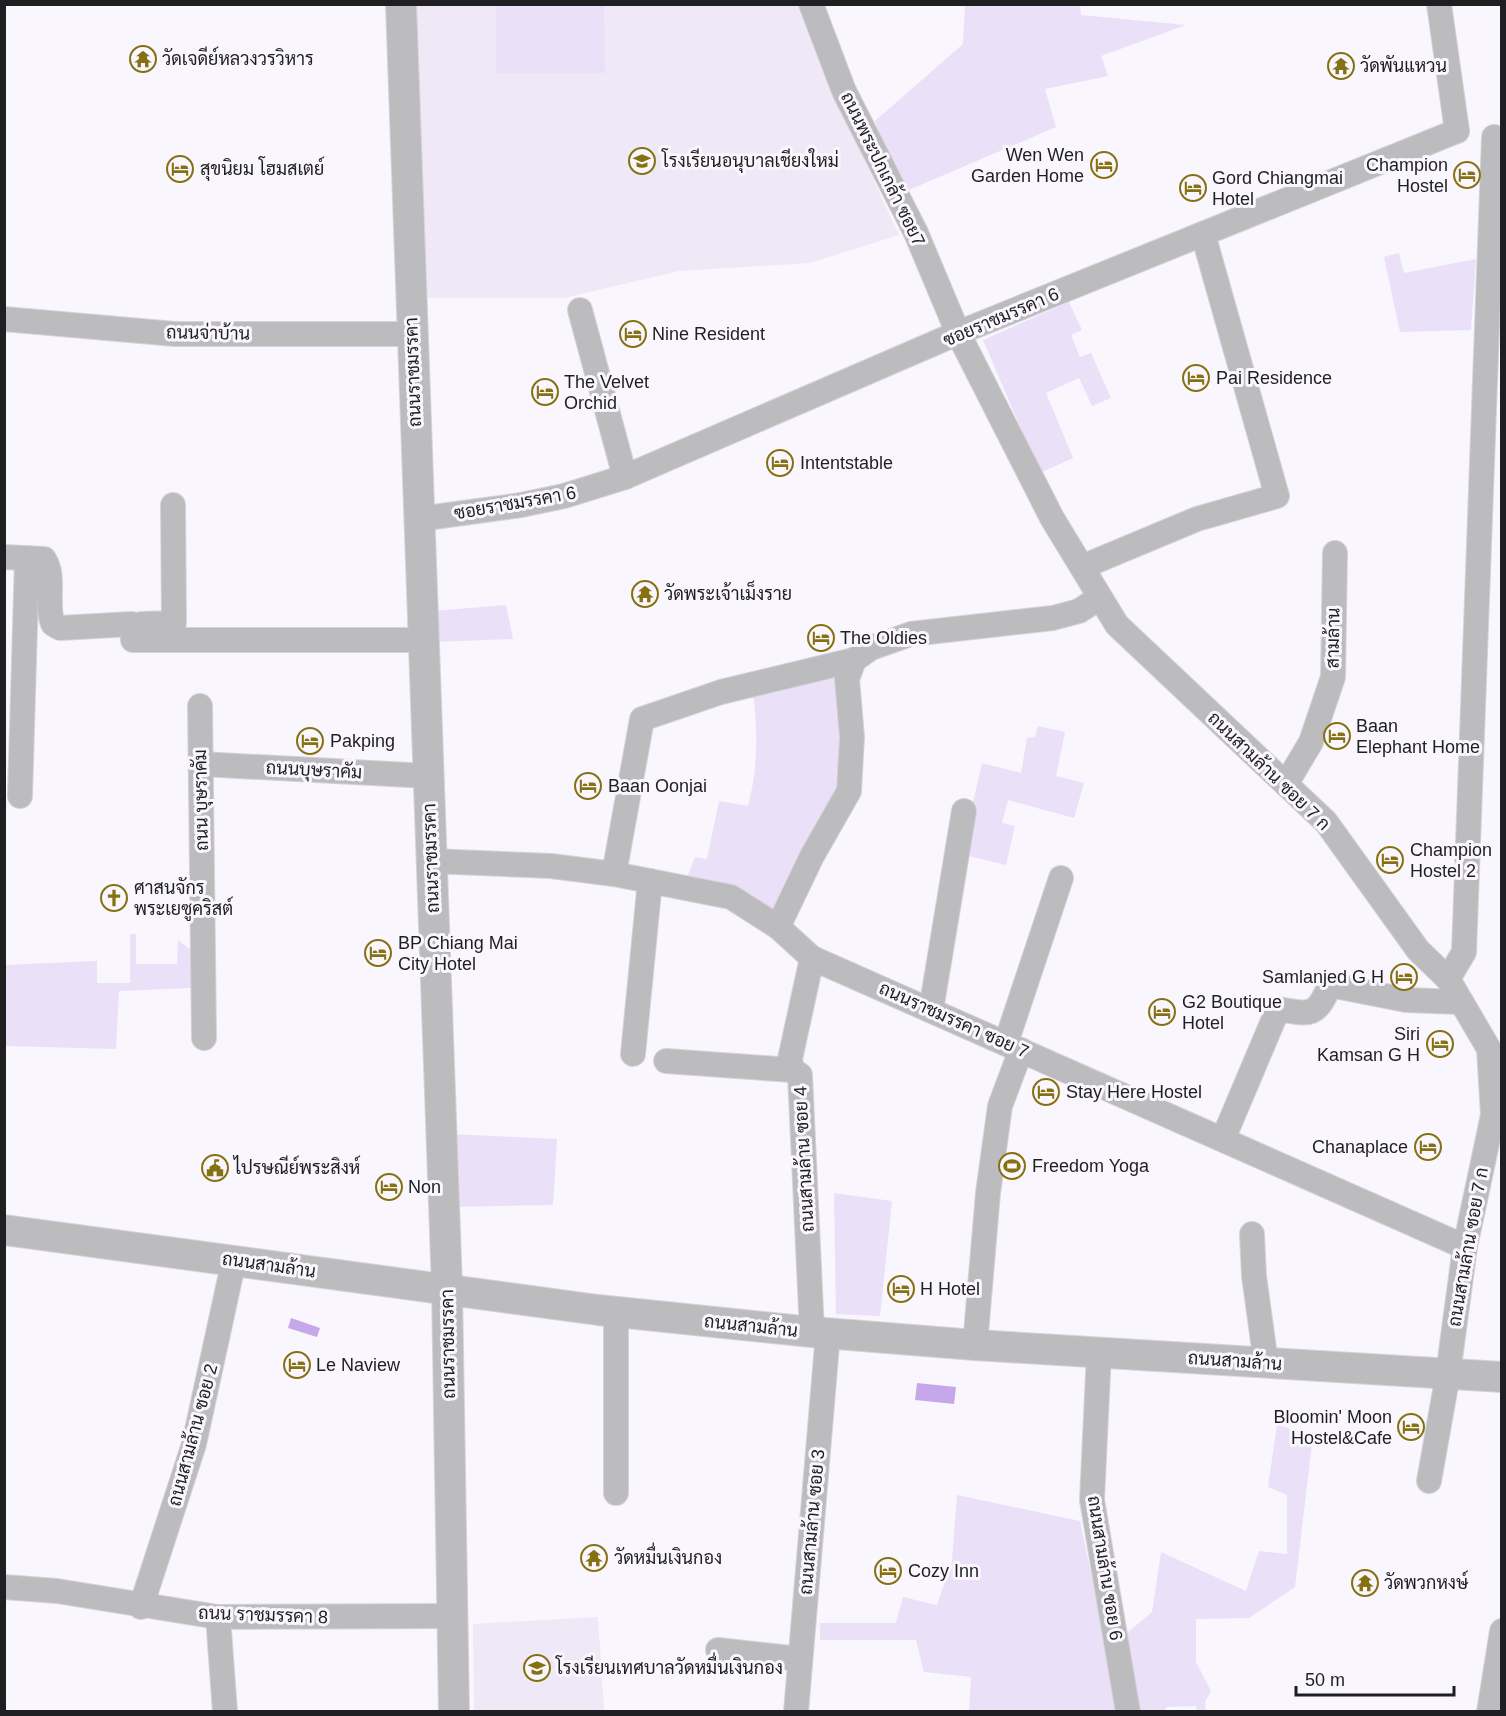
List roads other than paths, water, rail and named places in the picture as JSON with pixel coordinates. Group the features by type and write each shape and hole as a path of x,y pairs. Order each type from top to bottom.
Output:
{"street":[{"name":"ถนนราชมรรคา","path":"401,4 447,1288 454,1712"},
{"name":"ถนนพระปกเกล้า ซอย7","path":"811,4 844,91 916,233 958,333"},
{"path":"1438,4 1457,131 1498,137 1493,378 1464,952 1448,979"},
{"name":"ซอยราชมรรคา 6","path":"419,519 521,505 564,496 625,477 958,333 1457,131"},
{"path":"1082,567 1197,519 1277,496 1203,234"},
{"path":"580,310 625,477"},
{"name":"ถนนจ่าบ้าน","path":"4,319 175,334 412,334"},
{"name":"ถนนสามล้าน ซอย 7 ก","path":"958,333 1052,518 1117,625 1326,822 1418,950 1448,979 1489,1049 1493,1115 1465,1246 1448,1374 1429,1481"},
{"path":"20,796 16,558 44,558 49,566 50,615 53,624 60,628 174,623 173,505"},
{"name":"สามล้าน","path":"1286,784 1311,742 1333,677 1335,553"},
{"path":"614,874 642,719 721,692 854,660 871,648 911,634 1053,618 1079,611 1099,598"},
{"path":"132,624 133,640 423,640"},
{"path":"778,927 812,856 849,791 852,737 847,679 854,660"},
{"name":"ถนน บุษราคัม","path":"200,706 204,1038"},
{"name":"ถนนบุษราคัม","path":"201,764 428,776"},
{"path":"931,1010 964,811"},
{"name":"ถนนราชมรรคา ซอย 7","path":"431,861 551,866 614,874 731,897 778,927 812,958 1465,1246"},
{"path":"975,1345 988,1193 1000,1106 1013,1046 1061,878"},
{"path":"633,1054 650,881"},
{"name":"ถนนสามล้าน ซอย 4","path":"812,958 790,1055 792,1070 800,1075 820,1332"},
{"path":"1223,1139 1278,1009 1308,1014 1320,1007 1330,985 1406,1000 1461,1002"},
{"path":"1477,1026 1502,1028"},
{"path":"666,1061 792,1070"},
{"name":"ถนนสามล้าน","path":"4,1230 616,1312 975,1345 1502,1377"},
{"path":"1252,1234 1254,1276 1266,1363"},
{"name":"ถนนสามล้าน ซอย 2","path":"141,1607 194,1444 234,1260"},
{"path":"616,1312 616,1493"},
{"name":"ถนนสามล้าน ซอย 3","path":"796,1712 820,1332"},
{"name":"ถนนสามล้าน ซอย 6","path":"1099,1352 1092,1500 1128,1712"},
{"name":"ถนน ราชมรรคา 8","path":"4,1587 57,1592 141,1607 218,1617 452,1616"},
{"path":"218,1617 225,1712"},
{"path":"1489,1712 1502,1631"},
{"path":"718,1650 800,1659"}],"place":[{"name":"วัดเจดีย์หลวงวรวิหาร","path":"143,59"},
{"name":"วัดพันแหวน","path":"1341,66"},
{"name":"โรงเรียนอนุบาลเชียงใหม่","path":"642,161"},
{"name":"Wen Wen Garden Home","path":"1104,165"},
{"name":"สุขนิยม โฮมสเตย์","path":"180,169"},
{"name":"Champion Hostel","path":"1467,175"},
{"name":"Gord Chiangmai Hotel","path":"1193,188"},
{"name":"Nine Resident","path":"633,334"},
{"name":"Pai Residence","path":"1196,378"},
{"name":"The Velvet Orchid","path":"545,392"},
{"name":"Intentstable","path":"780,463"},
{"name":"วัดพระเจ้าเม็งราย","path":"645,594"},
{"name":"The Oldies","path":"821,638"},
{"name":"Baan Elephant Home","path":"1337,736"},
{"name":"Pakping","path":"310,741"},
{"name":"Baan Oonjai","path":"588,786"},
{"name":"Champion Hostel 2","path":"1390,860"},
{"name":"ศาสนจักร พระเยซูคริสต์","path":"114,898"},
{"name":"BP Chiang Mai City Hotel","path":"378,953"},
{"name":"Samlanjed G H","path":"1404,977"},
{"name":"G2 Boutique Hotel","path":"1162,1012"},
{"name":"Siri Kamsan G H","path":"1440,1044"},
{"name":"Stay Here Hostel","path":"1046,1092"},
{"name":"Chanaplace","path":"1428,1147"},
{"name":"Freedom Yoga","path":"1012,1166"},
{"name":"ไปรษณีย์พระสิงห์","path":"215,1168"},
{"name":"Non","path":"389,1187"},
{"name":"H Hotel","path":"901,1289"},
{"name":"Le Naview","path":"297,1365"},
{"name":"Bloomin' Moon Hostel&Cafe","path":"1411,1427"},
{"name":"วัดหมื่นเงินกอง","path":"594,1558"},
{"name":"Cozy Inn","path":"888,1571"},
{"name":"วัดพวกหงษ์","path":"1365,1583"},
{"name":"โรงเรียนเทศบาลวัดหมื่นเงินกอง","path":"537,1668"}]}
